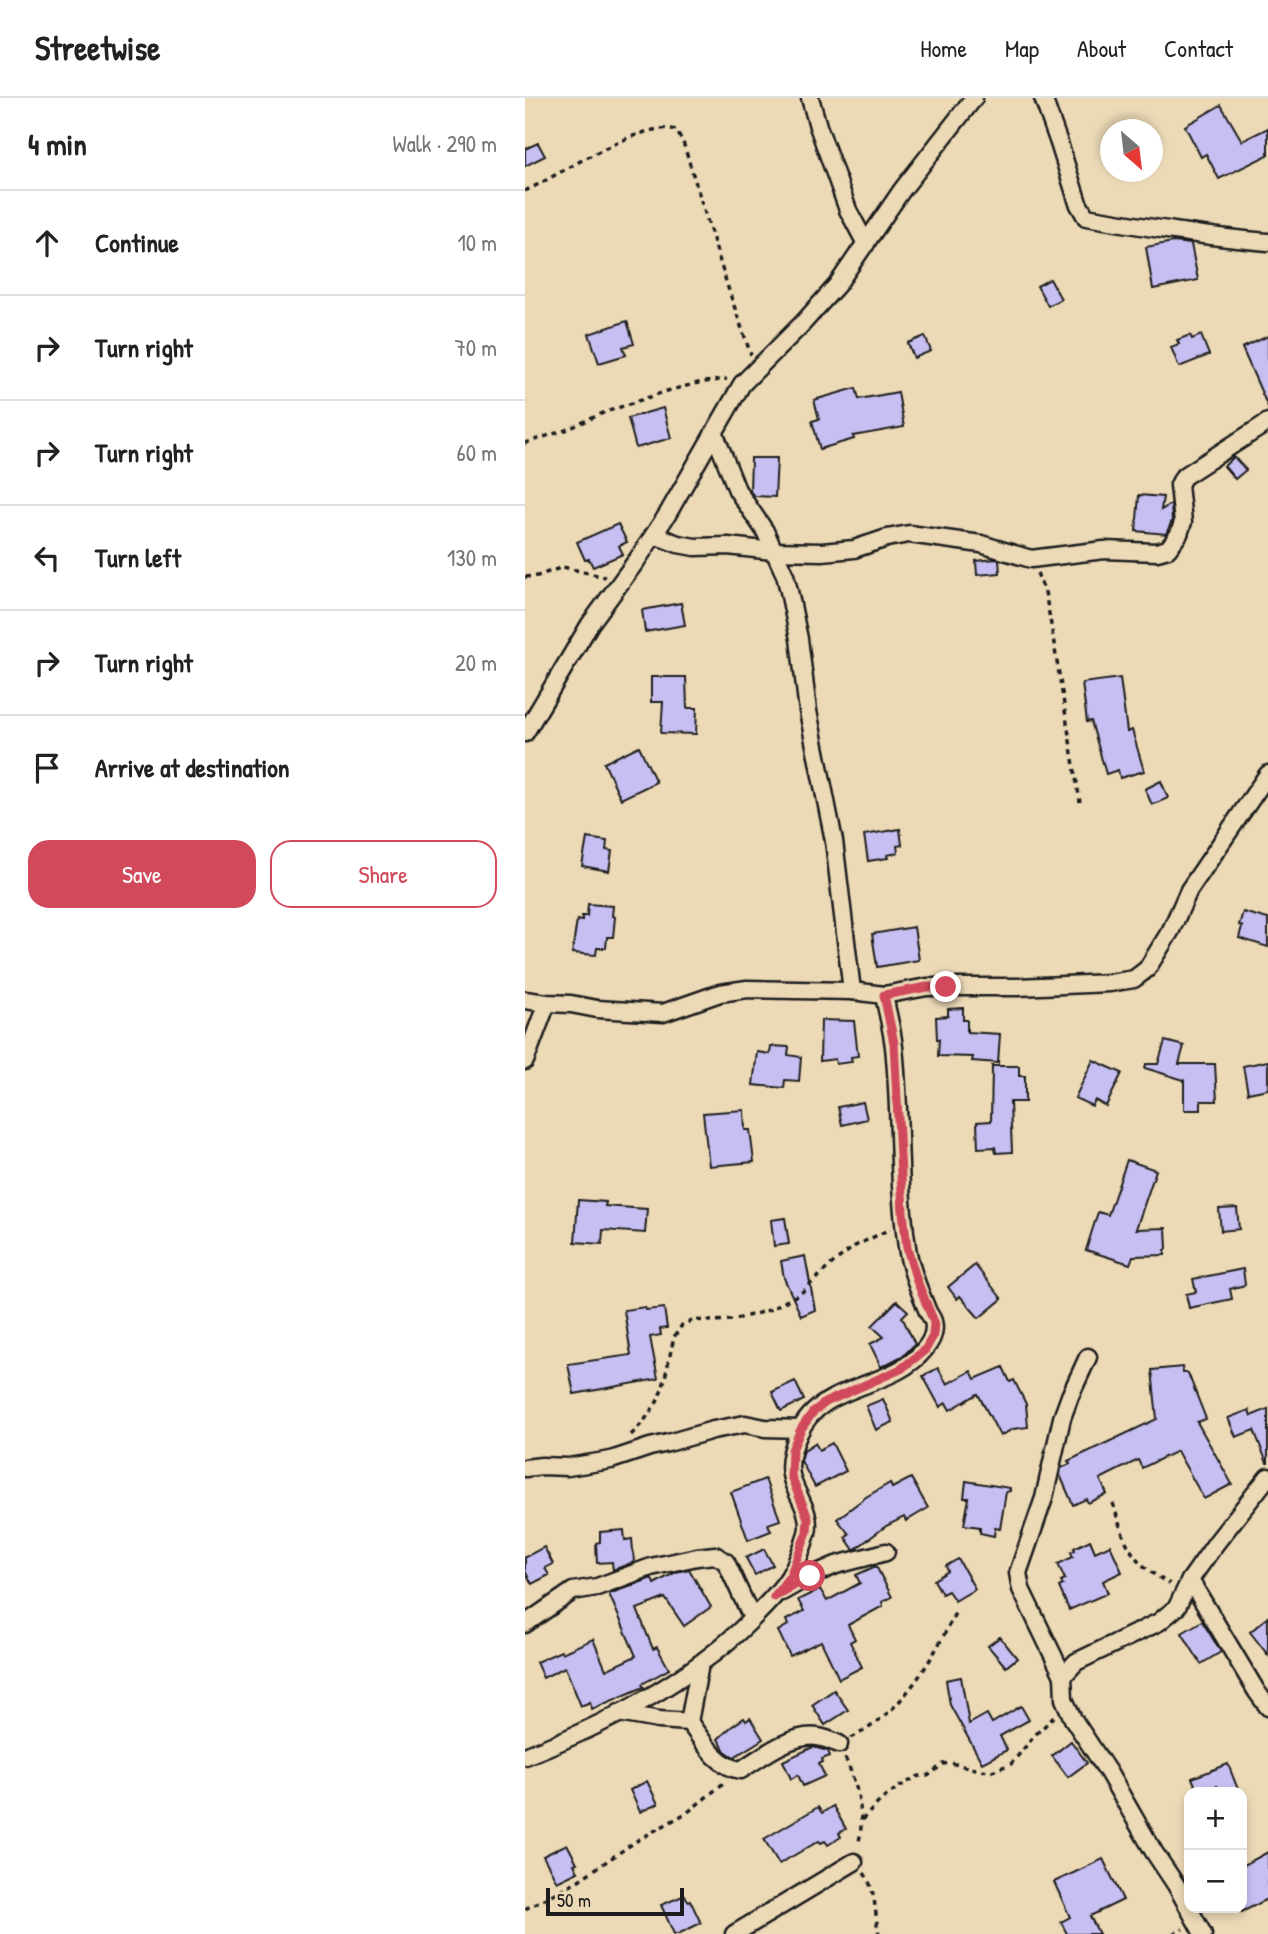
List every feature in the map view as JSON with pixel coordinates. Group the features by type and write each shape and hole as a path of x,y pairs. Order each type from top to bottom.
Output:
{"street":[{"path":"810,98 848,210 866,244"},
{"path":"525,733 590,624 654,535 742,384 837,285 902,190 974,98"},
{"path":"1043,98 1077,204 1086,216 1141,227 1268,242"},
{"path":"654,535 687,547 728,546 773,551 842,551 909,534 981,544 1031,559 1104,550 1157,552 1168,549 1179,534 1183,522 1179,485 1184,477 1268,422"},
{"path":"714,432 737,490 761,523 785,575 799,639 808,711 834,841 852,991"},
{"path":"525,1000 597,1009 663,1013 720,993 747,989 852,991 884,995 927,987 1018,987 1110,983 1135,979 1147,969 1171,930 1189,890 1268,774"},
{"path":"525,1755 619,1713 701,1664 774,1597 790,1576 807,1532 808,1518 791,1476 792,1450 801,1429 813,1412 826,1402 901,1369 925,1350 933,1336 934,1322 909,1255 894,1043 884,995"},
{"path":"525,1061 547,1003"},
{"path":"1088,1357 1062,1418 1044,1498 1018,1573 1020,1589 1063,1675 1064,1699 1073,1719 1177,1885 1203,1934"},
{"path":"525,1468 568,1467 611,1460 713,1430 745,1424 765,1428 801,1429"},
{"path":"1063,1675 1076,1662 1159,1622 1177,1607 1187,1586 1216,1543 1268,1477"},
{"path":"774,1597 810,1576 836,1565 886,1552"},
{"path":"525,1624 572,1591 597,1587 651,1567 715,1555 726,1562 752,1618"},
{"path":"1187,1586 1268,1707"},
{"path":"701,1664 689,1722 712,1753 727,1766 741,1770 768,1752 801,1738 817,1737 839,1744"},
{"path":"619,1713 689,1722"},
{"path":"734,1934 853,1862"}],"path":[{"path":"525,191 629,136 669,128 676,130 683,142 743,337 756,370"},
{"path":"525,443 677,388 726,379 742,384"},
{"path":"1031,559 1045,592 1080,802"},
{"path":"525,578 563,567 621,580"},
{"path":"625,1440 644,1421 657,1402 674,1337 681,1325 693,1320 733,1320 769,1310 801,1293 855,1246 905,1225"},
{"path":"1113,1503 1121,1534 1146,1570 1187,1586"},
{"path":"879,1934 874,1892 866,1876 853,1862 860,1837 861,1812 851,1769 839,1744 863,1732 891,1711 923,1671 956,1611"},
{"path":"861,1821 880,1801 909,1779 928,1776 943,1764 951,1763 992,1771 1010,1764 1066,1704"},
{"path":"525,1909 579,1880 638,1840 688,1812 741,1770"}],"building":[{"path":"1221,105 1242,141 1268,128 1268,155 1219,179 1206,154 1201,157 1185,126"},
{"path":"538,143 545,156 525,166 525,149"},
{"path":"1173,242 1191,244 1198,280 1153,289 1146,247"},
{"path":"1050,279 1061,299 1048,306 1037,286"},
{"path":"627,321 634,344 623,347 626,355 599,363 589,334"},
{"path":"1190,335 1192,339 1201,335 1209,355 1179,367 1171,347 1179,344 1177,340"},
{"path":"925,336 931,351 914,358 908,343"},
{"path":"1268,336 1268,407 1242,348"},
{"path":"856,388 859,399 898,392 904,427 853,436 854,439 820,449 812,421 819,419 814,400"},
{"path":"663,408 671,438 636,448 628,418"},
{"path":"1234,457 1246,470 1235,479 1224,466"},
{"path":"751,458 777,458 775,497 754,496 750,491"},
{"path":"1139,495 1163,497 1161,510 1171,504 1172,521 1166,534 1136,531"},
{"path":"618,524 627,542 619,546 623,554 593,567 589,559 585,560 577,542"},
{"path":"999,560 1000,573 977,575 976,561"},
{"path":"681,603 685,625 645,632 642,610"},
{"path":"651,677 686,677 687,708 697,708 696,734 661,733 663,702 651,702"},
{"path":"1120,678 1127,732 1132,730 1144,771 1120,778 1118,770 1106,774 1091,721 1087,722 1082,683"},
{"path":"639,746 656,782 621,799 604,763"},
{"path":"1161,781 1168,798 1152,805 1145,789"},
{"path":"900,829 902,845 897,846 898,853 887,855 888,858 868,861 864,835"},
{"path":"587,838 607,841 606,850 612,851 609,871 582,866"},
{"path":"588,904 613,906 612,916 615,917 613,937 607,937 606,948 597,948 596,955 572,953 577,920 582,921 582,916 587,916"},
{"path":"1243,912 1268,919 1268,947 1239,938"},
{"path":"914,927 919,960 877,967 872,934"},
{"path":"963,1008 967,1032 1000,1034 998,1063 972,1061 973,1057 938,1056 936,1017 948,1016 948,1009"},
{"path":"821,1020 854,1021 858,1056 851,1057 852,1062 836,1064 835,1059 820,1061"},
{"path":"1165,1041 1184,1046 1179,1064 1215,1064 1217,1101 1201,1101 1201,1110 1184,1110 1184,1080 1145,1068 1146,1064 1158,1064"},
{"path":"771,1046 789,1047 788,1055 801,1057 799,1081 785,1080 784,1088 753,1085 757,1052 770,1054"},
{"path":"1093,1060 1122,1073 1106,1106 1095,1100 1092,1106 1075,1098"},
{"path":"1268,1061 1268,1089 1248,1093 1243,1066"},
{"path":"992,1066 1019,1066 1019,1076 1025,1076 1025,1102 1010,1102 1012,1152 996,1153 995,1147 978,1148 977,1122 991,1121"},
{"path":"863,1102 867,1119 842,1125 838,1107"},
{"path":"744,1110 745,1130 750,1130 754,1162 709,1166 703,1113"},
{"path":"1127,1160 1156,1170 1136,1229 1166,1228 1167,1249 1165,1255 1133,1256 1130,1264 1086,1250 1098,1212 1108,1215"},
{"path":"578,1200 606,1202 605,1206 647,1209 645,1233 603,1230 602,1244 575,1242"},
{"path":"1237,1208 1239,1229 1221,1231 1219,1209"},
{"path":"785,1218 789,1244 774,1246 771,1220"},
{"path":"805,1256 815,1310 801,1316 784,1278 781,1261"},
{"path":"975,1265 1002,1299 979,1318 960,1296 957,1299 948,1287"},
{"path":"1243,1269 1245,1285 1230,1289 1232,1299 1189,1308 1186,1294 1196,1292 1193,1279"},
{"path":"897,1301 908,1311 902,1317 915,1344 904,1355 881,1367 870,1344 884,1337 872,1326"},
{"path":"645,1307 646,1310 664,1308 667,1328 660,1329 661,1335 650,1337 658,1379 574,1394 568,1364 631,1355 624,1310"},
{"path":"1003,1367 1010,1382 1014,1380 1026,1404 1028,1427 1013,1429 1000,1436 978,1394 950,1410 946,1403 940,1407 923,1376 938,1368 947,1384 971,1371 975,1379"},
{"path":"1182,1367 1183,1373 1188,1373 1206,1419 1197,1422 1232,1484 1204,1499 1177,1451 1142,1468 1138,1460 1100,1479 1107,1494 1088,1503 1086,1499 1073,1505 1060,1475 1061,1468 1070,1464 1068,1461 1157,1419 1152,1370"},
{"path":"795,1381 804,1400 781,1411 772,1392"},
{"path":"883,1399 893,1422 876,1430 866,1406"},
{"path":"1268,1409 1267,1463 1254,1430 1236,1437 1228,1418 1249,1410 1251,1416"},
{"path":"815,1443 819,1450 832,1443 846,1471 815,1487 801,1461 804,1450"},
{"path":"911,1478 928,1508 906,1521 904,1517 886,1526 854,1550 845,1537 849,1534 837,1519 890,1483 892,1488"},
{"path":"765,1479 780,1520 768,1524 771,1531 748,1540 731,1492"},
{"path":"966,1481 1010,1488 1010,1491 1006,1492 1000,1529 995,1528 994,1536 980,1533 980,1527 964,1525 969,1498 964,1498"},
{"path":"624,1530 625,1540 632,1539 634,1562 613,1570 612,1562 597,1563 596,1543 600,1542 600,1532"},
{"path":"1090,1540 1095,1552 1110,1545 1122,1572 1103,1581 1108,1593 1069,1610 1059,1587 1065,1579 1058,1564 1073,1557 1071,1552 1074,1548"},
{"path":"544,1547 553,1564 545,1568 549,1575 532,1584 525,1571 525,1557"},
{"path":"764,1549 773,1565 755,1575 746,1558"},
{"path":"958,1559 975,1589 955,1601 948,1591 942,1594 934,1580 948,1571 946,1566"},
{"path":"876,1566 892,1597 882,1602 883,1606 848,1625 855,1639 850,1642 862,1667 839,1679 821,1641 790,1656 778,1631 788,1625 786,1620 804,1611 798,1600 820,1589 827,1601 860,1583 856,1575"},
{"path":"689,1569 711,1607 684,1626 665,1598 637,1609 653,1649 657,1647 669,1669 642,1684 644,1687 592,1709 590,1702 581,1706 565,1667 543,1678 536,1662 593,1639 606,1670 636,1656 609,1594 652,1578 654,1584 676,1572"},
{"path":"1268,1617 1268,1655 1250,1632"},
{"path":"1202,1621 1221,1652 1201,1664 1182,1633"},
{"path":"1000,1637 1017,1658 1006,1667 988,1646"},
{"path":"961,1677 969,1724 987,1714 992,1723 1021,1706 1029,1720 1000,1736 1007,1750 982,1763 950,1705 946,1680"},
{"path":"834,1690 848,1710 825,1725 812,1705"},
{"path":"744,1718 746,1721 750,1718 763,1739 734,1757 725,1751 718,1739"},
{"path":"1071,1741 1087,1763 1068,1777 1052,1756"},
{"path":"813,1747 828,1751 830,1756 822,1759 823,1762 819,1764 825,1776 803,1786 798,1775 791,1779 783,1761"},
{"path":"1228,1764 1237,1787 1196,1787 1192,1778"},
{"path":"647,1781 658,1804 640,1812 630,1790"},
{"path":"833,1806 846,1829 839,1833 841,1837 828,1845 825,1841 819,1841 779,1864 764,1839 818,1807 822,1813"},
{"path":"567,1844 577,1863 574,1864 578,1872 557,1882 543,1856"},
{"path":"1268,1852 1268,1899 1247,1910 1247,1863"},
{"path":"1103,1859 1123,1900 1090,1916 1099,1934 1067,1934 1061,1922 1070,1917 1054,1882"},
{"path":"685,1895 701,1923 674,1934 661,1905"}],"route":[{"path":"810,1576 774,1597 790,1576 807,1532 808,1518 791,1476 792,1450 801,1429 813,1412 826,1402 901,1369 925,1350 933,1336 934,1322 907,1248 894,1043 884,995 911,989 946,987"}]}
